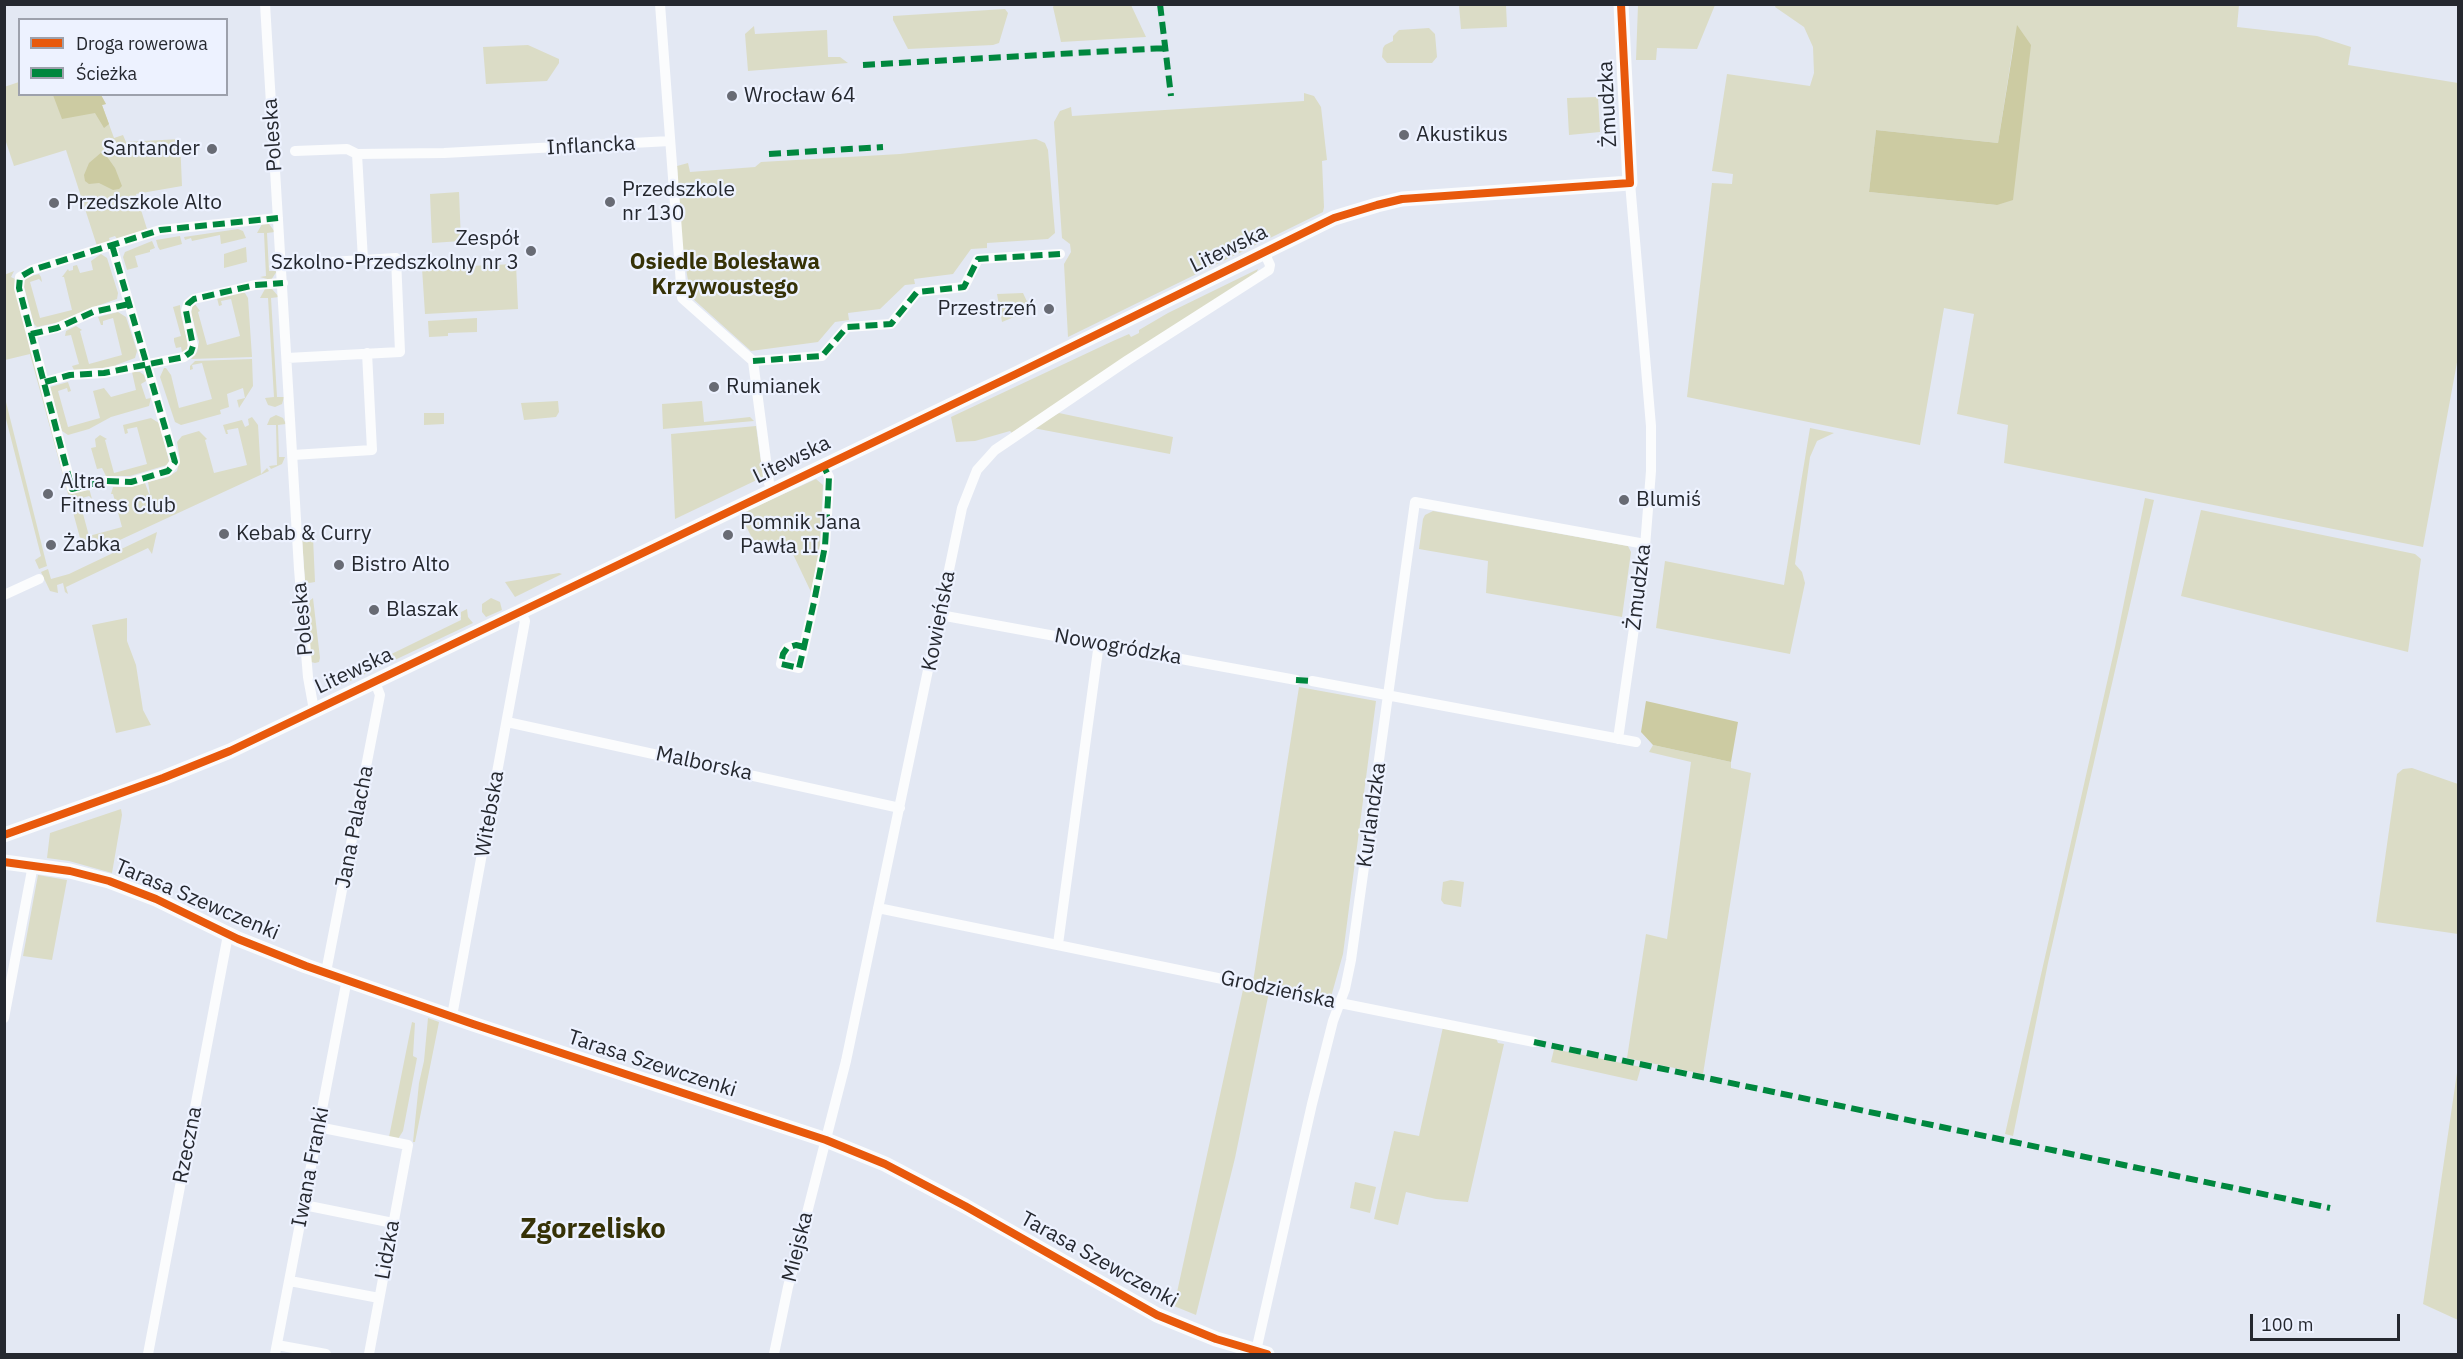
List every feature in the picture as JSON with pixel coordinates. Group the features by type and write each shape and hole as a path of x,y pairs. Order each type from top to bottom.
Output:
{"street":[{"name":"Poleska","path":"265,4 308,677 314,710"},
{"path":"660,4 682,298 753,361 772,490"},
{"name":"Żmudzka","path":"1618,739 1645,544 1651,471 1651,426 1630,183 1621,4"},
{"name":"Inflancka","path":"512,150 670,141"},
{"name":"Poleska","path":"295,151 347,149 357,154 512,150"},
{"path":"357,154 363,260"},
{"name":"Litewska","path":"4,835 180,772 230,751 1026,369 1334,218 1366,207 1402,200 1630,183"},
{"path":"112,245 175,455 175,462 168,471 131,482 104,481 72,489 18,288 20,276 32,270 112,245 160,230 278,218"},
{"name":"Kowieńska","path":"826,1140 846,1060 962,508 977,470 995,450 1128,360 1269,270 1270,266 1264,252"},
{"path":"753,361 822,356 847,327 891,324 917,292 964,287 978,259 1060,254"},
{"path":"281,265 396,258 400,352 287,358"},
{"path":"45,382 70,375 104,373 174,359 191,352 194,338 186,311 188,304 194,299 255,285 283,283"},
{"path":"32,334 57,328 93,312 129,304"},
{"path":"293,454 372,450 367,354"},
{"name":"Litewska","path":"804,647 825,546 829,477 823,465"},
{"name":"Kurlandzka","path":"1262,1353 1312,1104 1351,960 1415,502 1645,544"},
{"path":"4,595 39,579"},
{"name":"Witebska","path":"452,1016 525,621 520,612"},
{"name":"Nowogródzka","path":"940,615 1296,680"},
{"path":"1058,944 1099,643"},
{"path":"1312,681 1636,742"},
{"name":"Jana Palacha","path":"326,972 380,695 375,682"},
{"name":"Malborska","path":"507,722 900,808"},
{"name":"Tarasa Szewczenki","path":"4,862 88,875 130,889 156,899 228,935 326,972 826,1140 885,1164 965,1206 1140,1307 1193,1330 1262,1353"},
{"path":"4,1018 33,865"},
{"name":"Grodzieńska","path":"878,908 1300,995 1329,1005 1340,1003 1534,1042"},
{"name":"Rzeczna","path":"148,1354 228,935"},
{"name":"Iwana Franki","path":"276,1350 347,979"},
{"name":"Lidzka","path":"318,1127 408,1145 369,1354"},
{"name":"Miejska","path":"774,1354 788,1287 826,1140"},
{"path":"304,1205 393,1223"},
{"path":"290,1281 379,1298"},
{"path":"276,1350 326,1354"}],"green space":[{"path":"1055,4 1131,5 1146,37 1061,42 1053,7"},
{"path":"1638,4 1715,5 1697,49 1657,48 1656,60 1636,60"},
{"path":"1459,5 1506,5 1507,27 1461,29"},
{"path":"1776,5 2239,5 2237,27 2317,36 2351,47 2348,65 2458,83 2458,357 2423,547 2004,463 2008,425 1957,414 1974,314 1944,308 1920,445 1687,397 1712,183 1732,184 1733,174 1712,171 1727,74 1810,86 1814,73 1813,47 1804,27 1775,7","holes":["2014,41 1997,205 1869,192 1876,130 1998,143"]},
{"path":"1005,9 1008,13 999,43 993,45 908,49 893,20 893,16"},
{"path":"2017,25 2031,45 2013,200 1997,205 1869,192 1876,130 1998,143"},
{"path":"754,26 755,34 827,30 828,57 840,57 848,63 748,71 745,34"},
{"path":"1429,28 1435,34 1437,57 1432,63 1387,63 1382,57 1383,48 1393,41 1393,36 1399,30"},
{"path":"528,45 559,59 559,63 547,81 486,84 483,47"},
{"path":"18,82 18,96 102,96 106,104 102,105 114,138 123,135 126,142 180,139 182,186 136,194 147,229 117,239 115,236 109,238 110,241 97,246 66,150 14,166 5,139 4,87"},
{"path":"1304,93 1314,96 1321,107 1327,160 1322,161 1323,212 1068,337 1064,264 1071,252 1070,244 1062,238 1054,122 1060,111 1071,107 1072,116 1304,101"},
{"path":"53,96 102,96 106,104 102,105 109,124 104,128 95,113 62,119"},
{"path":"1598,97 1600,132 1569,135 1567,98"},
{"path":"1036,139 1045,143 1048,150 1055,233 1048,239 987,243 987,248 971,249 953,274 914,279 915,284 905,285 880,309 848,313 849,320 835,322 818,342 751,351 691,297 682,246 677,166 688,163 690,172 755,167 761,162 900,154"},
{"path":"103,151 115,168 122,186 119,189 113,190 99,183 89,184 85,181 84,175 89,163"},
{"path":"459,192 461,241 432,243 430,194"},
{"path":"262,224 269,224 275,232 267,233 269,271 277,271 271,280 260,277 266,276 264,233 257,233"},
{"path":"238,229 243,231 246,238 221,244 220,235 192,241 191,238 185,240 184,237"},
{"path":"180,236 182,244 160,250 158,247 156,240"},
{"path":"152,241 155,248 150,252 135,256 138,267 127,270 123,257 125,252"},
{"path":"246,247 247,262 224,268 224,254"},
{"path":"101,254 107,258 118,293 117,299 59,322 37,327 34,324 23,283 27,277 39,274 41,277 42,282 39,279 30,282 40,318 72,310 64,277 62,277 68,269 73,270 73,266 77,265 80,273 93,270 91,261"},
{"path":"516,264 518,309 425,314 422,268"},
{"path":"1258,269 1255,277 1159,336 1012,433 1010,431 975,441 956,442 951,417 1113,341 1129,334 1131,337 1168,313"},
{"path":"14,271 11,277 15,279 70,493 89,488 92,499 89,496 79,499 89,536 122,527 113,494 111,494 113,487 131,487 145,483 150,494 148,482 168,477 177,471 180,459 177,442 182,436 199,431 207,439 205,440 214,473 247,465 238,428 227,430 228,434 226,434 223,425 242,420 245,427 249,425 248,419 252,417 258,425 261,474 267,468 269,471 109,545 95,543 83,549 30,354 5,360 4,275"},
{"path":"265,289 272,289 279,297 271,298 277,397 284,397 282,404 275,407 268,405 265,398 274,397 268,298 260,298"},
{"path":"240,292 245,293 248,298 252,357 191,359 197,352 199,342 191,313 192,307 195,304 200,311 198,312 207,345 240,336 231,299 221,301 222,305 219,306 217,298"},
{"path":"1023,293 1031,310 1002,322 997,294"},
{"path":"180,305 188,344 187,349 182,352 181,347 176,348 174,341 174,338 181,336 173,307"},
{"path":"118,312 126,317 137,351 135,358 116,365 116,367 74,370 72,366 79,364 71,335 65,336 66,331 76,326 82,330 80,331 89,364 122,355 113,318 103,321 101,325 98,317"},
{"path":"477,318 477,332 448,333 448,336 429,337 428,321"},
{"path":"252,359 253,386 239,408 237,400 245,398 243,388 227,394 229,407 220,410 221,414 181,425 175,422 160,377 164,368 171,375 179,408 212,399 202,363 192,365 193,369 190,370 190,366 195,361"},
{"path":"132,372 140,372 144,375 146,381 141,384 146,399 151,398 149,406 111,417 89,429 68,435 62,431 50,387 68,382 71,391 68,392 67,388 58,391 68,427 100,418 93,391 104,388 111,397 136,390"},
{"path":"5,398 47,566 39,569 35,560 41,556 5,415"},
{"path":"558,401 559,412 556,417 524,420 521,403"},
{"path":"702,401 704,422 750,417 754,421 663,429 662,404"},
{"path":"424,413 444,413 444,424 424,425"},
{"path":"1059,413 1173,437 1170,454 1033,428"},
{"path":"276,415 283,418 286,424 278,425 279,457 285,457 282,464 271,469 269,466 277,465 276,425 267,425 270,418"},
{"path":"151,418 159,423 169,461 167,465 130,476 106,476 102,468 97,469 91,448 96,447 95,439 100,435 107,439 105,440 114,473 147,464 137,427 127,429 128,433 125,434 123,425"},
{"path":"756,426 763,477 675,519 671,434"},
{"path":"1810,428 1834,433 1817,441 1810,457 1795,564 1802,572 1805,583 1790,654 1656,628 1665,561 1784,585"},
{"path":"816,479 823,485 820,545 811,592 791,550 772,543 758,550 740,514"},
{"path":"2145,498 2154,500 2048,963 2013,1136 2005,1134 2115,647"},
{"path":"2201,510 2415,554 2421,559 2408,652 2181,596"},
{"path":"1433,511 1628,546 1631,552 1622,617 1486,593 1488,561 1419,549 1423,519 1425,515"},
{"path":"157,532 152,554 148,548 66,587 68,594 65,592 63,583 57,585 58,593 50,591 41,572 48,569 51,579 69,574"},
{"path":"313,537 315,582 309,583 305,581 302,538"},
{"path":"562,574 515,597 505,582"},
{"path":"313,598 320,658 319,662 315,663 311,662 307,603"},
{"path":"491,598 500,602 502,610 486,617 482,612 482,604"},
{"path":"467,609 468,617 473,623 327,692 326,686 461,620 461,612"},
{"path":"127,618 127,641 136,665 143,710 151,725 116,733 92,625"},
{"path":"1299,687 1376,701 1343,954 1331,997 1253,982"},
{"path":"1646,701 1738,722 1731,762 1653,745 1641,732"},
{"path":"1653,745 1731,762 1731,768 1751,773 1703,1074 1627,1058 1646,934 1667,939 1691,762 1649,752"},
{"path":"2412,768 2458,784 2458,934 2376,922 2397,774 2403,769"},
{"path":"121,809 122,815 112,873 69,861 47,858 50,833"},
{"path":"38,875 67,880 52,960 23,956"},
{"path":"1451,880 1464,882 1461,907 1444,904 1441,900 1443,882"},
{"path":"1244,985 1269,992 1235,1158 1196,1315 1174,1306"},
{"path":"428,1018 439,1022 415,1142 413,1142 419,1083 424,1061"},
{"path":"412,1022 415,1023 413,1056 417,1058 403,1131 398,1139 389,1137"},
{"path":"1443,1027 1496,1038 1498,1043 1504,1044 1468,1202 1436,1199 1406,1192 1398,1225 1374,1219 1394,1131 1419,1136"},
{"path":"1554,1049 1641,1067 1637,1081 1551,1062"},
{"path":"2458,1066 2458,1320 2423,1304"},
{"path":"1355,1182 1376,1187 1370,1213 1350,1208"}],"marked path":[{"path":"1160,4 1171,96"},
{"path":"863,65 1165,48"},
{"path":"769,154 883,147"},
{"path":"112,245 175,462 168,471 131,482 104,481 72,489 19,288 20,277 32,270 160,230 278,218"},
{"path":"753,361 822,356 847,327 891,324 917,292 964,287 978,259 1060,254"},
{"path":"45,382 70,375 104,373 184,357 191,352 193,346 186,311 188,304 194,299 255,285 283,283"},
{"path":"31,334 57,328 93,312 129,304"},
{"path":"804,647 796,645 787,648 781,664 799,668 804,647 814,602 825,546 829,477 823,465"},
{"path":"1296,680 1312,681"},
{"path":"1534,1042 2330,1208"}],"cycle path":[{"path":"4,835 163,778 230,751 1016,374 1334,218 1402,199 1630,183 1621,4"},
{"path":"4,862 70,871 109,881 156,899 238,939 306,966 473,1024 826,1140 885,1164 965,1206 1157,1315 1216,1339 1267,1354"}],"place":[{"name":"Wrocław 64","path":"732,96"},
{"name":"Akustikus","path":"1404,135"},
{"name":"Santander","path":"212,149"},
{"name":"Przedszkole nr 130","path":"610,202"},
{"name":"Przedszkole Alto","path":"54,203"},
{"name":"Zespół Szkolno-Przedszkolny nr 3","path":"531,251"},
{"name":"Przestrzeń","path":"1049,309"},
{"name":"Rumianek","path":"714,387"},
{"name":"Altra Fitness Club","path":"48,494"},
{"name":"Blumiś","path":"1624,500"},
{"name":"Kebab & Curry","path":"224,534"},
{"name":"Pomnik Jana Pawła II","path":"728,535"},
{"name":"Żabka","path":"51,545"},
{"name":"Bistro Alto","path":"339,565"},
{"name":"Blaszak","path":"374,610"}],"district":[{"name":"Osiedle Bolesława Krzywoustego","path":"725,276"},
{"name":"Zgorzelisko","path":"593,1230"}]}
